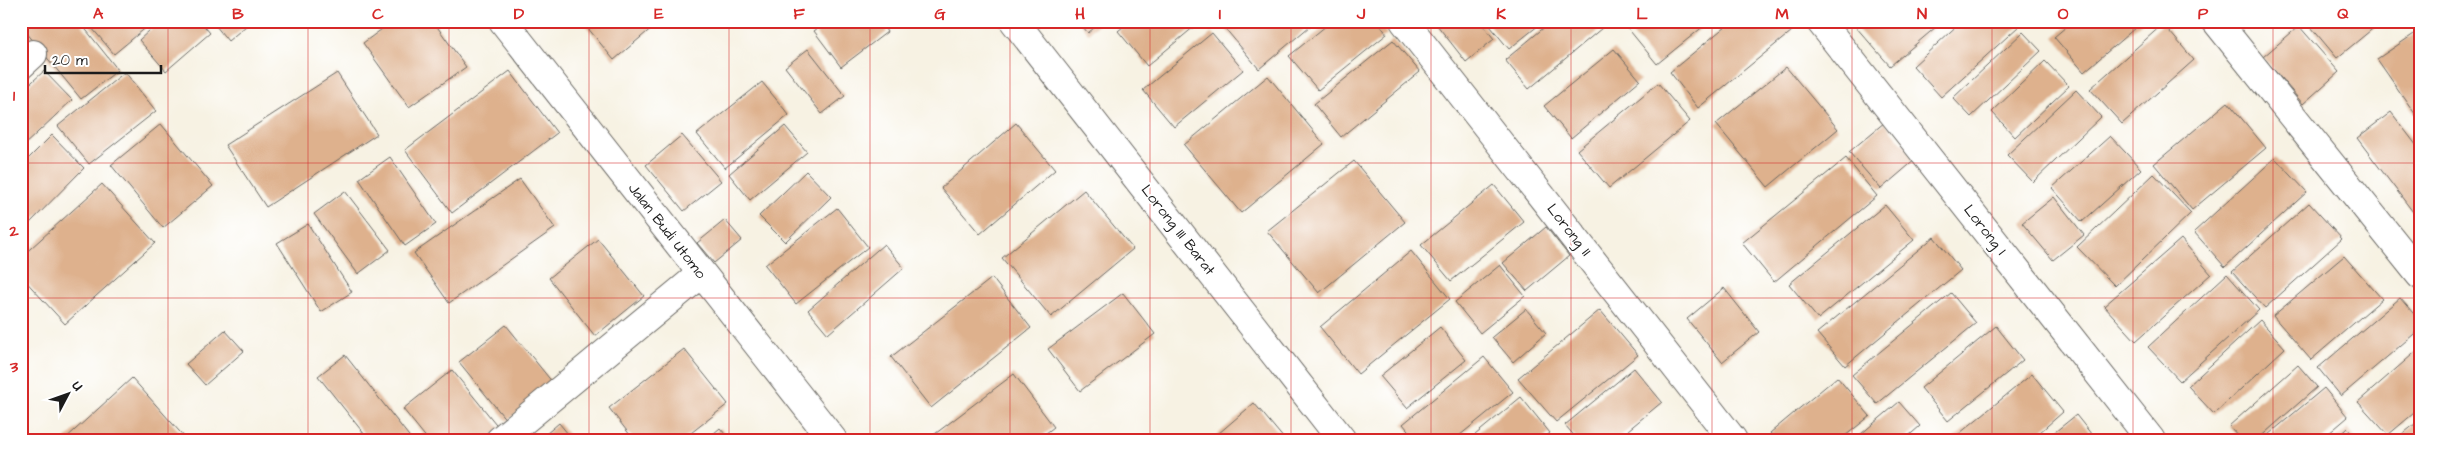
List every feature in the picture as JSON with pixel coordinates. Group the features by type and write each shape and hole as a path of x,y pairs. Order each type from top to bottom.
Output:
{"street":[{"name":"Jalan Budi Utomo","path":"503,21 832,440"},
{"name":"Lorong III Barat","path":"1014,21 1342,440"},
{"name":"Lorong II","path":"1404,21 1733,440"},
{"name":"Lorong I","path":"1820,21 2151,440"},
{"path":"2216,21 2420,275"},
{"path":"500,440 701,274"}],"building":[{"path":"21,21 79,21 118,70 81,99 21,26"},
{"path":"86,21 154,21 114,54"},
{"path":"160,21 200,21 210,33 166,71 139,40"},
{"path":"212,21 252,21 228,41"},
{"path":"393,21 433,21 466,67 409,107 363,43"},
{"path":"582,21 660,21 614,60"},
{"path":"827,21 880,21 887,32 841,67 814,31"},
{"path":"1078,21 1102,21 1088,33"},
{"path":"1130,21 1201,21 1147,66 1118,31"},
{"path":"1219,21 1316,21 1259,69"},
{"path":"1332,21 1377,21 1387,34 1318,90 1289,56"},
{"path":"1442,21 1480,21 1494,39 1466,62 1437,25"},
{"path":"1486,21 1544,21 1509,49"},
{"path":"1552,21 1597,21 1602,28 1529,89 1505,60"},
{"path":"1632,21 1710,21 1657,64 1626,26"},
{"path":"1732,21 1784,21 1792,31 1698,108 1670,72"},
{"path":"1861,21 1943,21 1890,66 1855,26"},
{"path":"1962,21 2015,21 2019,26 1941,97 1913,66"},
{"path":"2073,21 2143,21 2084,72 2054,37"},
{"path":"2306,21 2382,21 2337,58"},
{"path":"2163,24 2194,60 2122,124 2090,89"},
{"path":"2299,26 2339,72 2303,104 2263,57"},
{"path":"2420,30 2420,121 2377,59"},
{"path":"2023,32 2041,51 1971,117 1953,98"},
{"path":"1212,33 1243,70 1174,127 1143,90"},
{"path":"1393,40 1420,72 1341,137 1314,104"},
{"path":"808,49 845,96 822,114 785,67"},
{"path":"1614,49 1640,80 1571,138 1544,106"},
{"path":"2045,61 2069,86 2015,137 1992,112"},
{"path":"1786,67 1838,129 1768,187 1716,124"},
{"path":"44,71 72,100 21,148 21,92"},
{"path":"510,71 557,133 452,213 405,150"},
{"path":"125,72 156,111 89,164 58,126"},
{"path":"337,73 377,134 266,207 225,145"},
{"path":"1268,76 1324,144 1241,213 1184,145"},
{"path":"762,82 789,115 725,168 697,134"},
{"path":"1658,83 1690,121 1609,188 1577,150"},
{"path":"2076,90 2101,117 2033,182 2007,155"},
{"path":"2228,102 2266,148 2192,210 2154,164"},
{"path":"2391,112 2420,150 2420,207 2413,212 2357,138"},
{"path":"1885,122 1916,159 1881,189 1849,152"},
{"path":"1016,123 1055,170 980,234 941,188"},
{"path":"161,124 213,186 163,228 111,165"},
{"path":"785,126 807,152 750,200 729,174"},
{"path":"52,135 84,168 26,227 21,222 21,166"},
{"path":"682,135 721,181 684,211 646,165"},
{"path":"2110,136 2141,169 2082,222 2052,188"},
{"path":"390,157 436,224 405,246 359,179"},
{"path":"1846,158 1877,196 1774,282 1742,243"},
{"path":"2275,158 2307,192 2225,267 2194,232"},
{"path":"1354,161 1405,222 1319,293 1267,231"},
{"path":"806,171 831,197 785,242 759,216"},
{"path":"2154,174 2191,213 2115,286 2077,247"},
{"path":"520,179 555,228 449,303 414,253"},
{"path":"102,184 155,243 65,324 21,276 21,257"},
{"path":"1494,185 1524,222 1451,281 1421,245"},
{"path":"1084,190 1133,249 1051,317 1002,258"},
{"path":"345,191 390,250 358,274 314,214"},
{"path":"2054,197 2084,235 2053,260 2022,223"},
{"path":"2309,203 2342,239 2265,308 2232,272"},
{"path":"1885,205 1914,240 1818,319 1789,284"},
{"path":"837,208 868,247 796,304 765,265"},
{"path":"725,220 742,240 714,263 697,243"},
{"path":"308,224 352,292 321,312 277,243"},
{"path":"1546,227 1569,256 1527,291 1503,263"},
{"path":"1934,237 1961,270 1845,366 1817,333"},
{"path":"598,239 644,296 595,336 549,278"},
{"path":"2181,239 2211,274 2136,341 2104,306"},
{"path":"884,244 904,268 828,334 808,310"},
{"path":"1411,251 1450,299 1358,374 1320,327"},
{"path":"2344,256 2382,299 2311,360 2273,316"},
{"path":"1500,265 1525,296 1480,333 1455,302"},
{"path":"2227,274 2259,310 2180,381 2148,347"},
{"path":"992,278 1031,328 931,408 891,357"},
{"path":"1724,288 1759,332 1722,362 1687,319"},
{"path":"1123,293 1155,334 1080,391 1048,349"},
{"path":"1951,293 1976,323 1877,404 1852,375"},
{"path":"2400,298 2420,321 2420,329 2341,396 2318,368"},
{"path":"1526,309 1546,333 1513,362 1492,337"},
{"path":"1600,310 1638,355 1556,422 1518,378"},
{"path":"2260,320 2285,348 2214,414 2188,386"},
{"path":"506,325 553,383 507,421 459,362"},
{"path":"1996,326 2023,360 1948,421 1921,388"},
{"path":"1440,327 1466,360 1407,408 1380,376"},
{"path":"225,330 244,351 205,385 186,364"},
{"path":"2420,348 2420,408 2388,435 2358,402"},
{"path":"684,349 728,404 682,440 634,440 609,408"},
{"path":"345,355 412,440 369,440 318,376"},
{"path":"1484,357 1513,392 1454,440 1416,440 1403,424"},
{"path":"2298,365 2317,387 2257,440 2242,440 2229,426"},
{"path":"1634,368 1662,402 1616,440 1578,440 1565,425"},
{"path":"452,370 500,429 487,440 428,440 403,409"},
{"path":"1014,374 1054,427 1037,440 927,440"},
{"path":"2032,374 2063,412 2031,440 1955,440 1954,438"},
{"path":"1837,377 1870,416 1840,440 1776,440 1770,433"},
{"path":"132,378 187,440 64,440"},
{"path":"2324,388 2348,417 2321,440 2262,440"},
{"path":"1521,397 1550,433 1542,440 1469,440"},
{"path":"1899,402 1920,426 1904,440 1854,440"},
{"path":"1254,403 1285,440 1211,440"},
{"path":"2076,415 2096,440 2045,440"},
{"path":"2420,420 2420,440 2395,440"},
{"path":"559,423 573,440 539,440"},
{"path":"720,428 730,440 706,440"},
{"path":"2348,428 2358,440 2335,440"}]}
